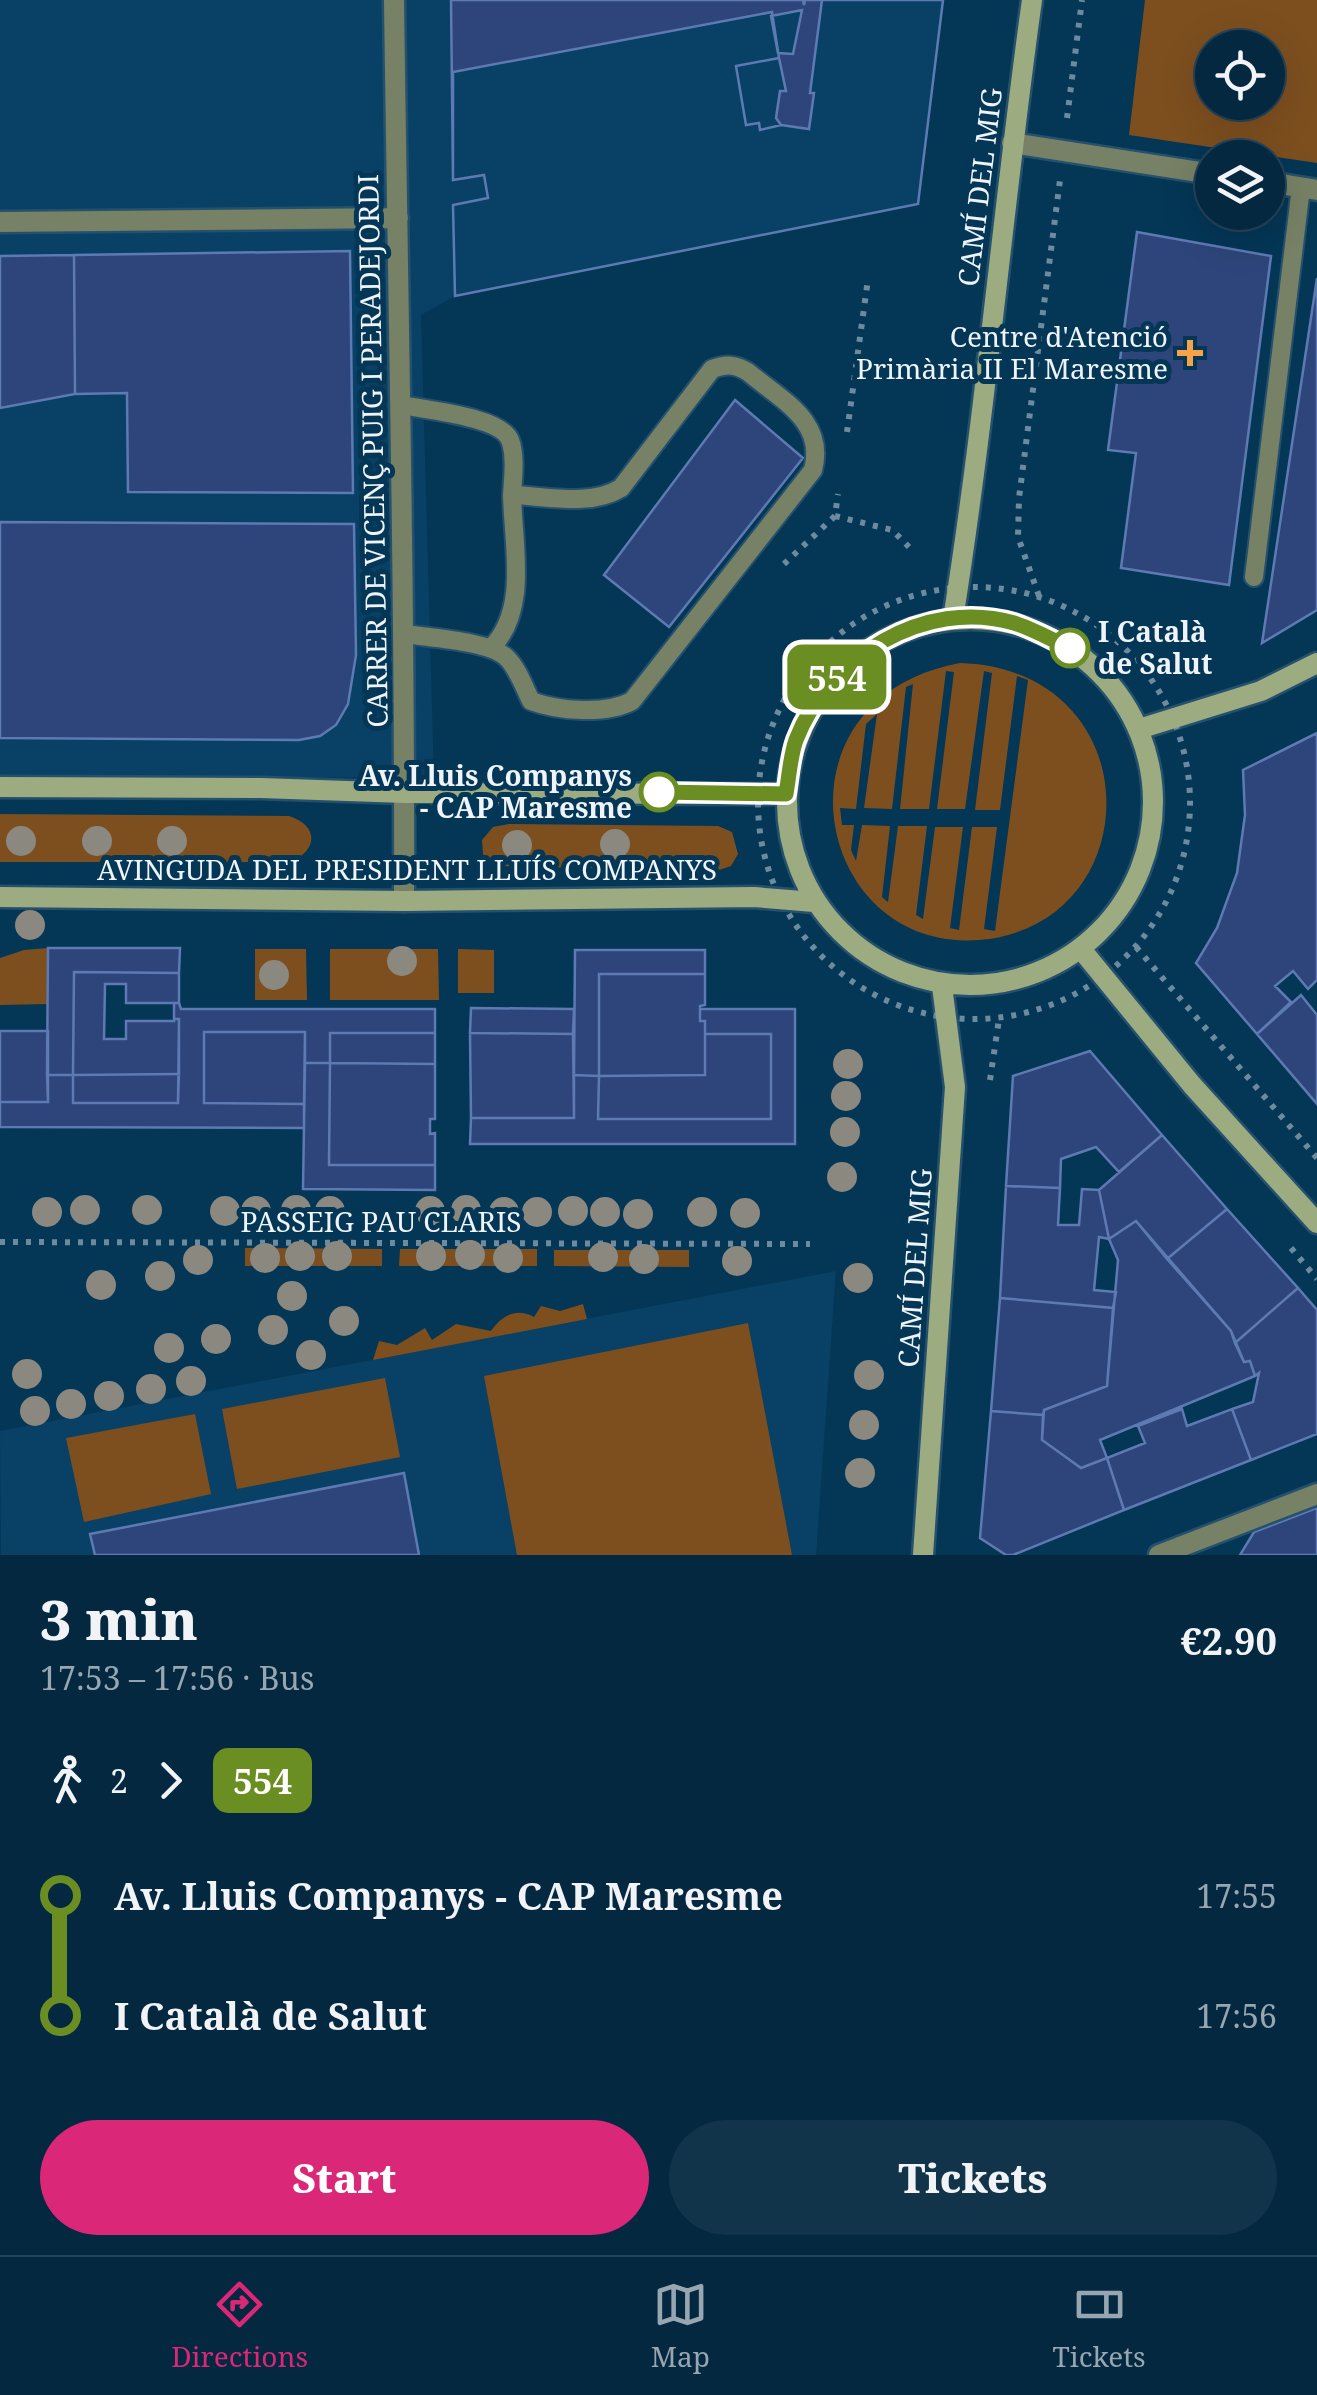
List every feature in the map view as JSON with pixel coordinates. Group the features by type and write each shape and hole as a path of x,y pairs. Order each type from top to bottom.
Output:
{"street":[{"name":"CARRER DE VICENÇ PUIG I PERADEJORDI","path":"394,0 405,634 404,902"},
{"name":"CAMÍ DEL MIG","path":"952,618 1032,0"},
{"path":"1012,143 1195,171"},
{"path":"0,222 398,218"},
{"path":"952,618 1014,623 1070,648 1110,683 1138,728 1152,776 1152,825 1140,872 1116,915 1081,949 1015,982 942,986 868,958 814,902 792,850 786,794 795,742 820,695 856,658 902,631 952,618"},
{"path":"1138,728 1260,691 1317,663"},
{"path":"0,787 405,804 786,794"},
{"name":"AVINGUDA DEL PRESIDENT LLUÍS COMPANYS","path":"0,897 814,902"},
{"path":"1081,949 1192,1084 1317,1223"},
{"name":"CAMÍ DEL MIG","path":"922,1555 955,1087 942,986"},
{"path":"1159,1555 1194,1549 1317,1494"}],"lane":[{"path":"1254,577 1309,188"},
{"path":"405,634 490,648 504,654 531,701 546,707 618,709 632,702 813,470 819,450 806,421 748,372 725,365 712,369 621,488 606,497 585,499 512,495"},
{"path":"402,404 480,420 499,427 510,440 514,475 514,610 505,634 490,648"}],"path":[{"path":"1039,596 1018,537 1019,498 1082,0"},
{"path":"835,516 892,530 909,547"},
{"path":"958,587 1002,588 1039,596 1079,613 1114,638 1144,668 1172,718 1190,788 1189,831 1179,874 1161,912 1136,947 1079,993 1040,1010 999,1019 946,1018 914,1012 876,997 842,976 812,948 788,916 764,853 758,793 771,730 806,667 831,642 875,611 925,592 958,587"},
{"path":"1136,947 1317,1158"},
{"name":"PASSEIG PAU CLARIS","path":"0,1242 810,1244"}],"shaded area":[{"path":"0,0 943,0 918,204 455,296 421,315 434,778 0,775"},
{"path":"1145,0 1317,0 1317,163 1285,158 1285,140 1195,140 1195,145 1129,135"},
{"path":"960,663 1023,676 1069,707 1096,750 1106,798 1099,848 1076,892 1035,924 979,940 923,933 879,907 849,868 834,820 837,770 857,723 898,686","holes":["946,671 954,672 937,809 965,809 984,671 992,673 975,810 1000,810 1017,676 1028,680 995,931 984,929 997,827 972,827 959,930 950,928 963,827 935,827 923,919 916,915 927,826 898,826 888,902 882,897 890,826 862,825 856,861 851,850 854,825 842,825 840,808 856,809 866,724 877,714 864,808 892,809 906,687 913,684 900,809 929,809"]},
{"path":"0,814 289,816 305,825 311,838 307,851 291,862 0,862"},
{"path":"718,826 732,832 738,854 731,866 716,871 494,866 483,854 482,840 493,827"},
{"path":"48,948 48,1004 0,1005 0,958"},
{"path":"255,949 306,949 307,1000 255,1000"},
{"path":"330,949 438,949 439,1000 330,1000"},
{"path":"458,949 494,950 494,993 458,993"},
{"path":"245,1248 382,1249 382,1266 245,1266"},
{"path":"400,1249 537,1249 537,1266 399,1266"},
{"path":"554,1250 689,1250 689,1267 554,1266"},
{"path":"836,1271 816,1555 1,1555 0,1431"},
{"path":"583,1304 587,1319 373,1360 379,1341 397,1345 425,1328 432,1340 456,1324 491,1331 510,1315 534,1317 541,1306 560,1311"},
{"path":"748,1323 792,1555 517,1555 484,1376"},
{"path":"385,1378 400,1457 237,1489 222,1409"},
{"path":"195,1414 211,1494 84,1522 66,1438"}],"building":[{"path":"451,0 803,0 804,5 805,0 943,0 918,204 455,296 453,205 488,198 484,175 453,180","holes":["802,10 793,54 778,53 771,16","779,58 786,91 780,91 776,118 781,125 760,130 759,123 746,125 736,66"]},
{"path":"822,0 943,0 918,204 455,296 453,205 488,198 484,175 453,180 453,72 772,12 779,58 736,66 746,125 759,123 760,130 781,125 809,129"},
{"name":"Centre d'Atenció Primària II El Maresme","path":"1137,232 1271,256 1229,585 1121,568 1136,453 1108,450"},
{"path":"350,251 353,493 128,492 127,393 75,394 74,255"},
{"path":"74,255 75,394 0,408 0,256"},
{"path":"1317,278 1317,610 1262,643"},
{"path":"735,400 803,458 669,627 604,575"},
{"path":"0,522 354,524 356,655 348,704 336,725 320,736 299,740 0,738"},
{"path":"1317,733 1317,980 1308,989 1293,971 1275,986 1291,1002 1257,1034 1196,963 1217,928 1237,873 1245,815 1243,770"},
{"path":"48,948 180,948 179,973 74,972 73,1075 47,1075"},
{"path":"575,950 705,950 705,974 599,974 599,1076 574,1075"},
{"path":"74,972 179,973 179,1003 174,1003 174,1019 179,1019 179,1074 73,1075"},
{"path":"599,974 705,974 705,1005 700,1006 700,1021 705,1021 705,1075 599,1076"},
{"path":"105,984 126,984 126,1003 174,1003 174,1021 126,1021 126,1039 104,1039"},
{"path":"1301,995 1317,1015 1317,1104 1257,1034"},
{"path":"174,1003 179,1003 181,1009 435,1009 435,1033 330,1033 330,1063 305,1063 305,1032 204,1032 204,1103 304,1104 304,1128 0,1127 0,1102 48,1102 47,1075 73,1075 73,1103 178,1103 179,1019 174,1019"},
{"path":"471,1008 574,1009 573,1034 470,1033"},
{"path":"700,1009 795,1009 795,1144 470,1144 471,1118 574,1118 574,1075 599,1076 598,1119 771,1119 771,1034 705,1034"},
{"path":"0,1031 48,1031 48,1102 0,1102"},
{"path":"204,1032 305,1032 304,1104 204,1103"},
{"path":"330,1033 435,1033 435,1064 330,1063"},
{"path":"470,1033 573,1034 574,1118 471,1118"},
{"path":"705,1034 771,1034 771,1119 598,1119 599,1076 705,1075"},
{"path":"1090,1051 1162,1135 1119,1172 1096,1147 1061,1159 1060,1188 1006,1186 1013,1076"},
{"path":"305,1063 330,1063 329,1165 435,1165 435,1190 303,1189"},
{"path":"330,1063 435,1064 435,1119 430,1119 430,1134 435,1133 435,1165 329,1165"},
{"path":"179,1074 178,1103 73,1103 73,1075"},
{"path":"1162,1135 1227,1209 1167,1259 1136,1221 1109,1239 1099,1190"},
{"path":"1006,1186 1060,1188 1058,1225 1079,1225 1082,1189 1099,1190 1109,1239 1099,1237 1094,1290 1116,1292 1113,1308 1000,1298"},
{"path":"1227,1209 1298,1288 1235,1343 1231,1331 1167,1259"},
{"path":"1136,1221 1231,1331 1244,1362 1250,1361 1255,1376 1100,1440 1107,1458 1081,1468 1042,1440 1044,1410 1107,1386 1118,1260 1109,1239"},
{"path":"1298,1288 1317,1310 1317,1434 1251,1460 1232,1409 1253,1402 1259,1373 1255,1376 1250,1361 1244,1362 1235,1343"},
{"path":"1000,1298 1113,1308 1107,1386 1044,1410 1043,1415 991,1411"},
{"path":"1182,1409 1187,1426 1232,1409 1251,1460 1124,1510 1107,1458 1145,1443 1138,1426"},
{"path":"991,1411 1043,1415 1042,1440 1081,1468 1107,1458 1124,1510 1013,1555 1006,1555 980,1538"},
{"path":"404,1473 419,1555 95,1555 90,1534"},
{"path":"1317,1508 1317,1555 1240,1555 1254,1532"}],"bus line":[{"name":"554","path":"659,792 786,794 795,742 820,695 856,658 902,631 952,618 984,618 1014,623 1070,648"}],"place":[{"name":"Centre d'Atenció Primària II El Maresme","path":"1190,353"},
{"name":"I Català de Salut","path":"1070,648"},
{"name":"Av. Lluis Companys - CAP Maresme","path":"659,792"}]}
